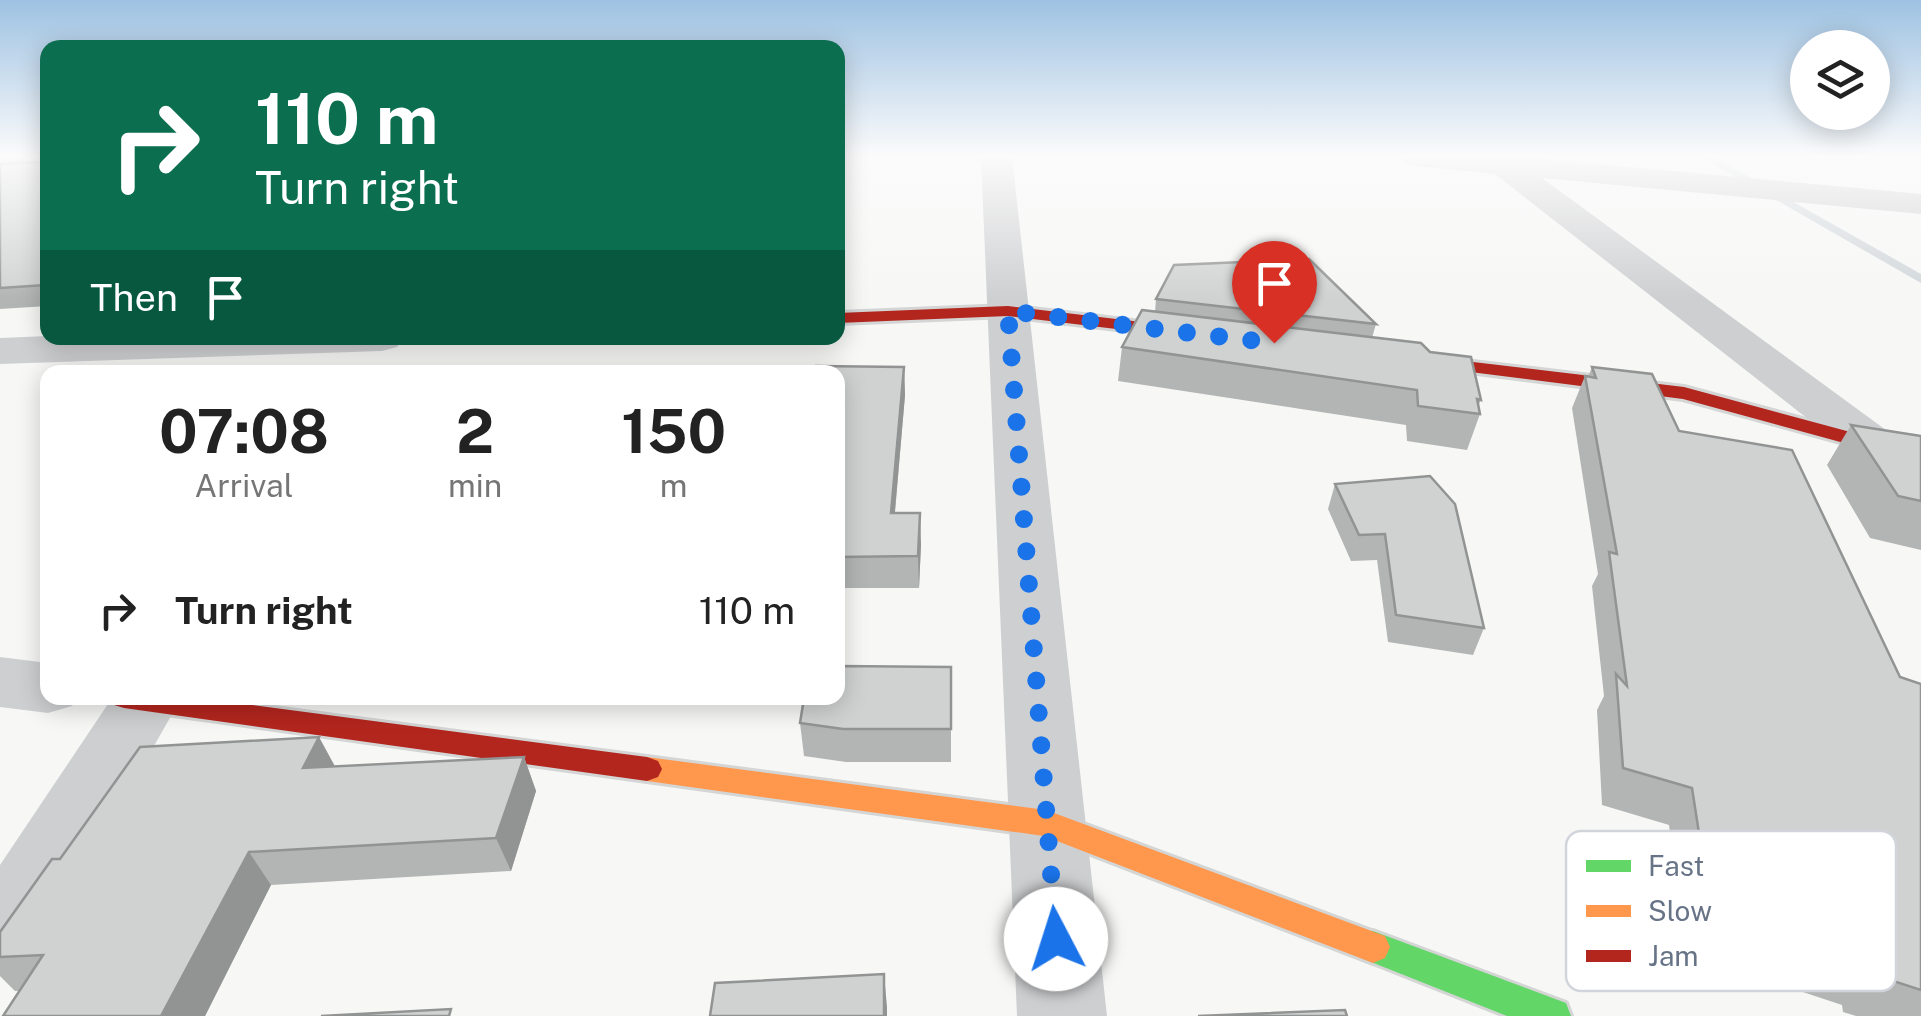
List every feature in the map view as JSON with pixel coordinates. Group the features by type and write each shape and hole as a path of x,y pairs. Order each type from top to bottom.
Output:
{"street":[{"path":"1000,204 1062,1016"},
{"path":"1556,204 1872,444"},
{"path":"845,318 1008,311 1226,337"},
{"path":"0,351 350,347"},
{"path":"1366,354 1684,393 1921,458"},
{"path":"0,682 40,687"},
{"path":"0,937 135,705"},
{"path":"190,705 1046,823 1553,1016"}],"building":[{"path":"0,204 40,204 40,285 0,288"},
{"path":"1309,259 1376,324 1156,299 1174,265"},
{"path":"1142,310 1421,343 1430,352 1471,357 1481,400 1477,399 1480,414 1418,406 1417,390 1122,347"},
{"path":"845,366 904,367 891,513 920,513 918,556 845,557"},
{"path":"1592,367 1652,374 1679,431 1792,450 1900,677 1921,684 1921,990 1896,982 1896,831 1699,831 1692,788 1623,768 1616,674 1627,686 1609,552 1617,554 1585,376 1596,378"},
{"path":"1851,425 1921,436 1921,501 1898,496"},
{"path":"1430,476 1455,504 1484,628 1396,615 1385,534 1359,535 1335,484"},
{"path":"845,666 951,667 951,729 843,729 800,723 803,705 845,705"},
{"path":"319,737 303,768 524,757 496,838 249,852 161,1016 3,1016 43,955 0,957 0,932 52,859 60,859 140,747"},
{"path":"884,974 884,1016 710,1016 715,983"},
{"path":"451,1009 449,1016 321,1016"},
{"path":"1345,1010 1347,1016 1198,1016"}],"waterway":[{"path":"1790,204 1921,279"}],"traffic: fast":[{"path":"1373,947 1553,1016"}],"traffic: slow":[{"path":"647,769 1046,823 1373,947"}],"traffic: jam":[{"path":"845,318 1008,311 1208,335"},
{"path":"1397,358 1684,393 1921,458"},
{"path":"176,705 647,769"}],"route":[{"path":"1056,939 1008,311 1274,343"}]}
